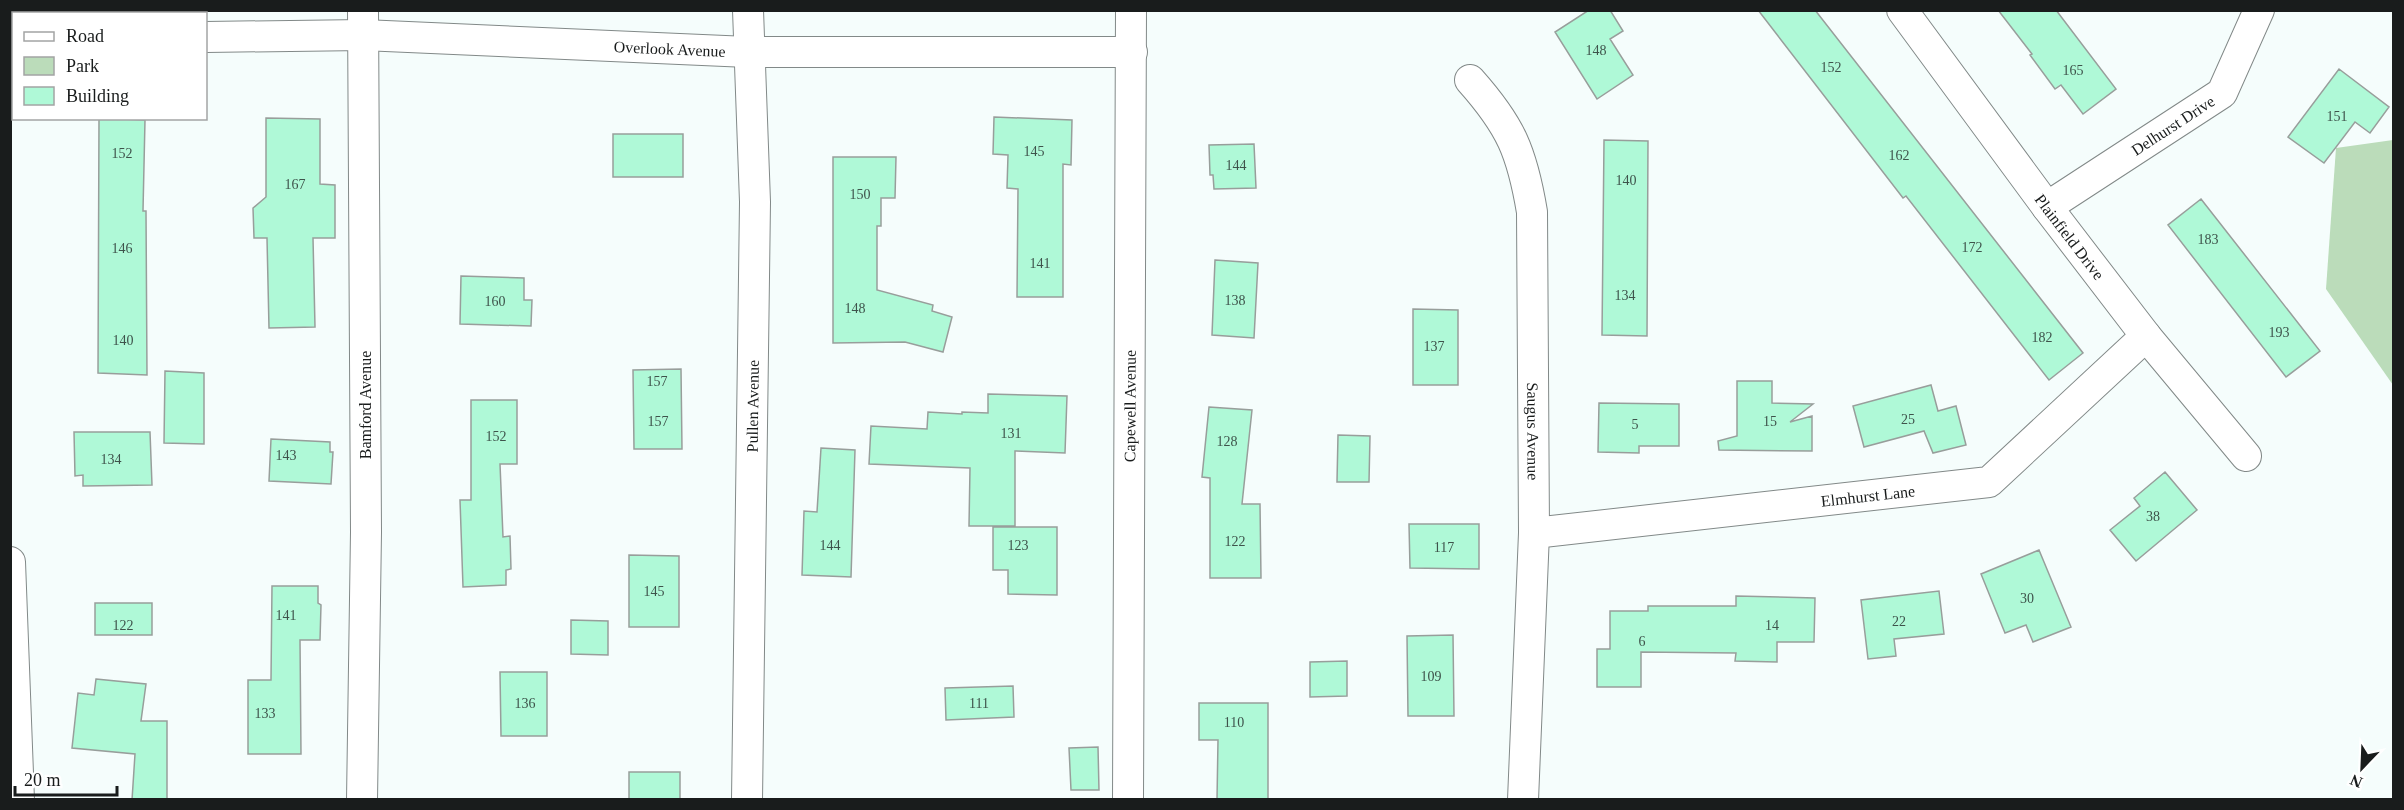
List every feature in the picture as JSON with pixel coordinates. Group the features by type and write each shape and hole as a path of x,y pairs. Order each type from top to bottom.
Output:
{"street":[{"name":"Pullen Avenue","path":"747,800 755,202 748,10"},
{"name":"Capewell Avenue","path":"1128,800 1131,10"},
{"name":"Plainfield Drive","path":"1902,10 2047,207 2146,336 2246,456"},
{"name":"Delhurst Drive","path":"2047,207 2222,93 2259,10"},
{"name":"Overlook Avenue","path":"207,37 363,23 748,52 1132,52"},
{"name":"Bamford Avenue","path":"362,800 366,532 363,23"},
{"name":"Saugus Avenue","path":"1470,80 1511,133 1525,171 1532,212 1534,533 1523,800"},
{"name":"Elmhurst Lane","path":"1534,533 1989,482 2146,336"},
{"path":"10,562 18,800"}],"green space":[{"path":"2394,140 2393,385 2326,289 2336,148"}],"building":[{"path":"1589,10 1610,10 1623,31 1610,39 1633,75 1597,99 1555,32"},
{"path":"1758,10 1815,10 2083,353 2049,380 1906,196 1903,198"},
{"path":"1998,10 2056,10 2116,89 2083,114 2061,85 2055,89 2030,55 2032,54"},
{"path":"2339,69 2389,107 2370,133 2355,122 2324,163 2288,137"},
{"path":"994,117 1072,120 1071,165 1063,164 1063,297 1017,297 1018,189 1007,188 1008,155 993,154"},
{"path":"266,118 320,119 320,184 335,185 335,238 313,238 315,327 269,328 267,238 254,238 253,208 266,197"},
{"path":"99,120 145,120 143,211 146,211 147,375 98,373"},
{"path":"613,134 683,134 683,177 613,177"},
{"path":"1604,140 1648,141 1647,336 1602,335"},
{"path":"1254,144 1256,188 1214,189 1213,175 1210,175 1209,145"},
{"path":"833,157 896,157 895,198 881,198 881,226 877,226 877,290 933,305 932,311 952,317 943,352 905,342 833,343"},
{"path":"2201,199 2320,351 2286,377 2168,225"},
{"path":"1215,260 1258,263 1254,338 1212,335"},
{"path":"461,276 524,278 524,300 532,300 531,326 460,324"},
{"path":"1413,309 1458,310 1458,385 1413,385"},
{"path":"681,369 682,449 634,449 633,370"},
{"path":"165,371 204,373 204,444 164,443"},
{"path":"1737,381 1772,381 1772,403 1813,404 1790,422 1812,416 1812,451 1719,450 1718,441 1737,436"},
{"path":"1931,385 1938,411 1956,406 1966,445 1933,453 1924,431 1864,447 1853,406"},
{"path":"988,394 1067,396 1065,453 1015,451 1015,526 969,526 970,468 869,464 871,426 927,429 928,412 988,413"},
{"path":"471,400 517,400 517,464 500,464 503,537 510,536 511,569 506,570 506,585 463,587 460,500 471,500"},
{"path":"1599,403 1679,404 1679,446 1639,446 1639,453 1598,452"},
{"path":"1209,407 1252,410 1242,504 1260,504 1261,578 1210,578 1210,478 1202,477"},
{"path":"74,432 150,432 152,485 83,486 83,475 75,476"},
{"path":"1338,435 1370,436 1369,482 1337,482"},
{"path":"271,439 330,442 330,452 333,452 331,484 269,481"},
{"path":"821,448 855,450 851,577 802,575 804,511 817,512"},
{"path":"2165,472 2197,510 2136,561 2110,530 2140,506 2134,498"},
{"path":"1409,524 1479,524 1479,569 1410,568"},
{"path":"993,527 1057,527 1057,595 1008,594 1008,570 993,570"},
{"path":"2039,550 2071,627 2033,642 2026,625 2005,633 1981,574"},
{"path":"629,555 679,556 679,627 629,627"},
{"path":"272,586 318,586 318,603 321,605 320,640 300,640 301,754 248,754 248,680 271,680"},
{"path":"1939,591 1944,634 1894,639 1896,656 1868,659 1861,600"},
{"path":"1736,596 1815,598 1814,642 1777,642 1777,662 1735,661 1736,653 1641,652 1641,687 1597,687 1597,649 1610,649 1610,611 1648,611 1648,606 1736,606"},
{"path":"95,603 152,603 152,635 95,635"},
{"path":"571,620 608,621 608,655 571,654"},
{"path":"1453,635 1454,716 1408,716 1407,636"},
{"path":"1347,661 1347,696 1310,697 1310,662"},
{"path":"500,672 547,672 547,736 501,736"},
{"path":"96,679 146,684 141,721 167,721 167,800 132,800 135,754 72,748 78,693 94,695"},
{"path":"1013,686 1014,717 946,720 945,688"},
{"path":"1199,703 1268,703 1268,800 1217,800 1218,740 1199,740"},
{"path":"1098,747 1099,790 1071,790 1069,748"},
{"path":"629,772 680,772 680,800 629,800"}]}
